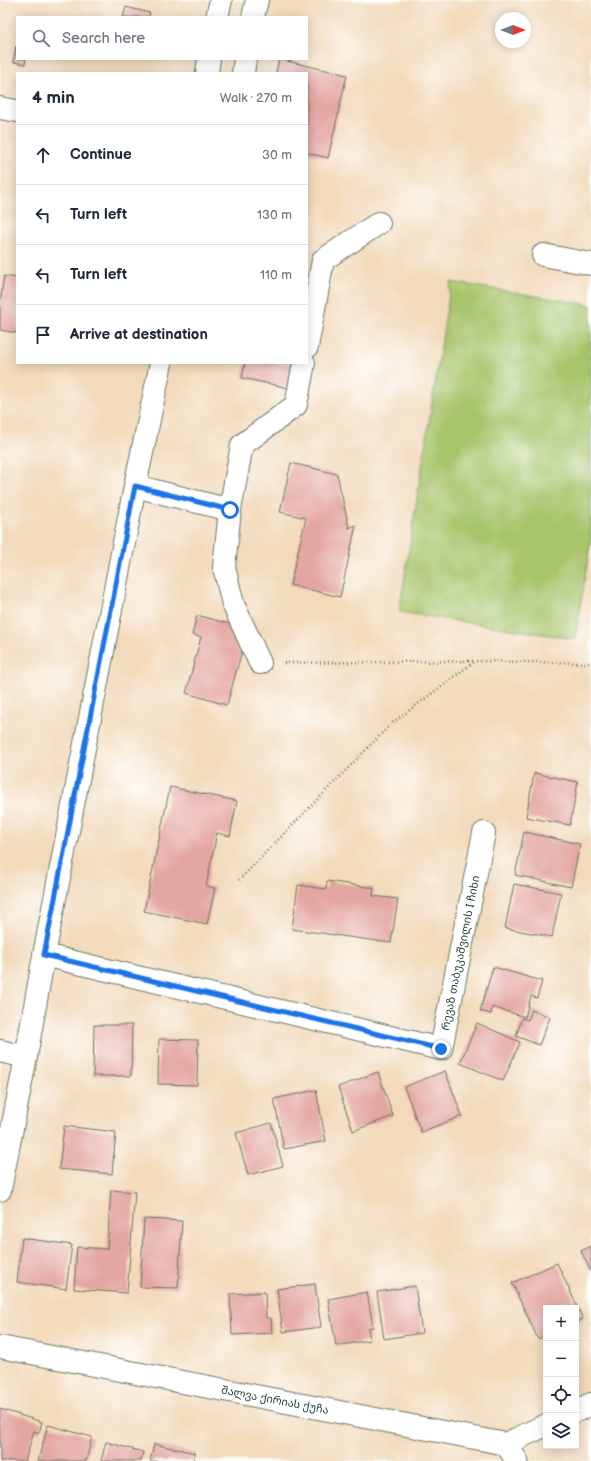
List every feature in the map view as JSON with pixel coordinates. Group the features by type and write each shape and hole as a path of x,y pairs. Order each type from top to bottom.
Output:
{"street":[{"path":"217,16 221,0"},
{"path":"253,16 257,0"},
{"path":"207,72 210,60"},
{"path":"242,72 245,60"},
{"path":"0,108 16,111"},
{"path":"308,342 323,260 379,223"},
{"path":"543,255 591,264"},
{"path":"0,1190 135,486 161,364"},
{"path":"260,663 233,604 224,568 230,510 242,445 296,405 304,364"},
{"path":"135,486 230,510"},
{"name":"რევაზ თაბუკაშვილის I ჩიხი","path":"44,955 441,1049 484,833"},
{"path":"0,1051 26,1057"},
{"name":"შალვა ქირიას ქუჩა","path":"0,1347 509,1455 543,1427"},
{"path":"579,1410 591,1404"}],"path":[{"path":"260,663 475,661 591,663"},
{"path":"239,880 391,724 475,661"}],"green space":[{"path":"451,282 591,305 591,540 575,639 399,612"}],"building":[{"path":"126,7 150,13 149,16 123,16"},
{"path":"16,46 16,60 26,60 25,64 13,62"},
{"path":"279,60 283,60 347,75 328,158 308,153 308,72 276,72"},
{"path":"4,276 16,278 16,333 0,330 0,303"},
{"path":"245,364 295,364 289,388 242,378"},
{"path":"291,463 337,474 349,528 356,525 340,597 290,585 306,518 280,512"},
{"path":"197,615 248,629 227,705 186,693 201,637 192,635"},
{"path":"534,773 578,782 570,825 526,817"},
{"path":"170,787 237,801 230,836 217,833 206,886 215,888 207,924 144,911"},
{"path":"524,832 580,844 571,887 515,875"},
{"path":"327,881 374,888 373,896 398,899 391,943 292,929 298,885 326,889"},
{"path":"514,884 561,893 552,937 505,928"},
{"path":"493,967 542,981 537,998 531,996 525,1017 492,1007 491,1014 480,1011"},
{"path":"532,1010 550,1017 539,1045 516,1036 522,1018 528,1020"},
{"path":"477,1023 520,1042 503,1081 460,1063"},
{"path":"94,1025 132,1025 131,1076 93,1076"},
{"path":"159,1039 198,1040 197,1085 158,1084"},
{"path":"445,1071 462,1116 421,1132 404,1087"},
{"path":"378,1072 393,1116 353,1131 338,1087"},
{"path":"316,1090 326,1141 284,1149 274,1099"},
{"path":"271,1123 283,1166 248,1175 236,1133"},
{"path":"64,1126 116,1132 112,1174 59,1169"},
{"path":"111,1190 135,1192 127,1293 74,1289 77,1247 107,1249"},
{"path":"144,1219 182,1221 178,1288 140,1287"},
{"path":"22,1238 72,1245 66,1289 17,1282"},
{"path":"591,1246 591,1272 581,1251"},
{"path":"557,1263 576,1305 543,1305 543,1337 538,1339 512,1283"},
{"path":"315,1284 321,1327 283,1332 277,1289"},
{"path":"415,1286 422,1333 384,1339 377,1292"},
{"path":"265,1292 266,1318 271,1318 272,1333 232,1335 230,1294"},
{"path":"367,1292 373,1327 368,1328 370,1340 336,1346 328,1299"},
{"path":"579,1310 583,1319 579,1321"},
{"path":"0,1409 42,1422 39,1433 34,1431 25,1461 0,1461"},
{"path":"48,1425 92,1437 86,1461 38,1461"},
{"path":"106,1442 143,1452 141,1461 101,1461"},
{"path":"154,1444 195,1453 193,1461 150,1461"}],"route":[{"path":"230,510 135,486 44,955 441,1049"}]}
